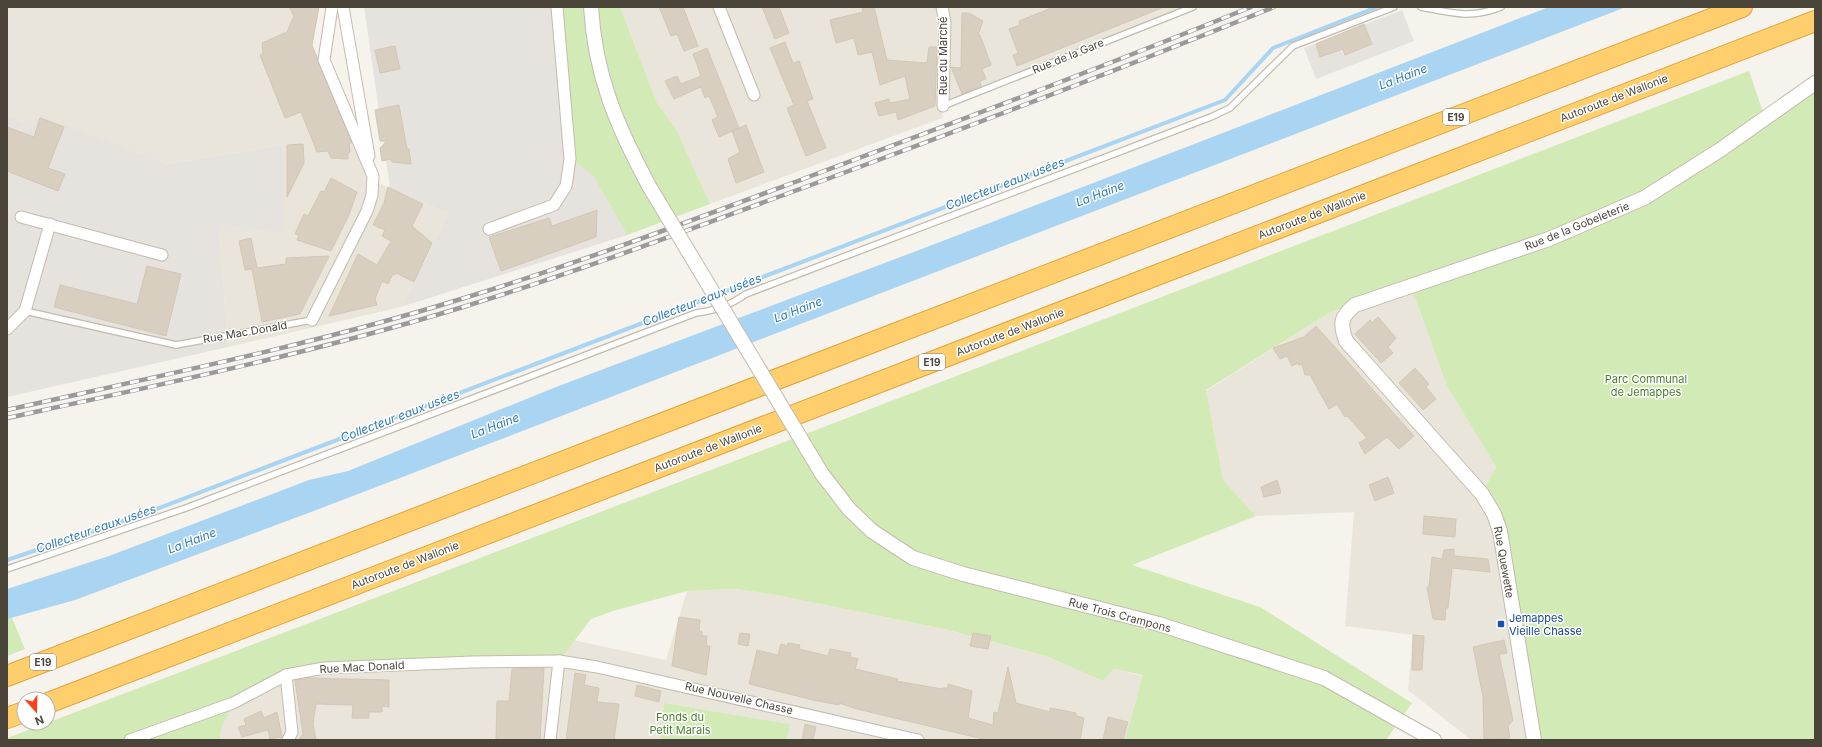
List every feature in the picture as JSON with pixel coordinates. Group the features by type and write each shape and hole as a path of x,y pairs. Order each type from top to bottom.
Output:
{"highway":[{"name":"E19","path":"7,676 1742,7"},
{"name":"Autoroute de Wallonie","path":"56,699 1815,21"}],"street":[{"name":"Rue Mac Donald","path":"332,7 324,60 373,176"},
{"name":"Rue Mac Donald","path":"312,320 367,211 372,195 373,176 343,7"},
{"path":"489,229 554,205 566,186 570,159 556,7"},
{"name":"Rue Trois Crampons","path":"591,7 594,39 608,99 620,130 648,186 822,474 849,509 866,525 889,544 912,558 963,574 1159,624 1324,678 1434,740"},
{"path":"719,7 754,96"},
{"name":"Rue du Marché","path":"942,7 945,22 943,106"},
{"name":"Rue de la Gobeleterie","path":"1346,341 1342,331 1342,321 1346,312 1355,305 1549,239 1644,198 1720,150 1815,83"},
{"path":"20,217 162,255"},
{"path":"7,329 25,311 50,224"},
{"name":"Rue Quewette","path":"1346,341 1482,494 1494,514 1500,531 1534,740"},
{"name":"Rue Mac Donald","path":"130,740 233,703 286,675 324,668 472,662 559,661"},
{"path":"550,740 559,661"},
{"name":"Rue Nouvelle Chasse","path":"559,661 597,667 918,740"},
{"path":"286,675 292,732 288,740"}],"lane":[{"name":"Rue de la Gare","path":"943,106 1193,7"},
{"path":"7,569 193,506 696,313 707,312 746,294 1211,117 1230,108 1294,46 1394,7"},
{"path":"1421,7 1464,15 1490,12 1501,7"},
{"name":"Rue Mac Donald","path":"25,311 176,345 312,320"}],"shaded area":[{"path":"7,7 318,7 311,46 367,178 449,214 401,307 228,347 219,224 283,145 168,164 38,115 33,126 7,116"},
{"path":"364,7 557,7 570,159 593,174 627,235 401,307 449,214 390,188"},
{"path":"620,7 1193,7 943,106 942,118 710,204 676,129 657,103"},
{"path":"1402,10 1414,41 1316,79 1304,48"},
{"path":"37,114 168,164 283,145 284,233 219,224 228,347 7,397 7,116 33,126"},
{"path":"1411,287 1447,386 1496,467 1482,494 1494,514 1534,740 1471,740 1408,690 1413,635 1345,626 1354,512 1256,516 1223,480 1206,391 1329,313"},
{"path":"735,589 771,594 943,629 1046,656 1103,681 1114,669 1143,676 1125,740 787,740 790,724 664,703 660,740 220,740 221,729 233,703 286,675 559,661 573,640 666,660 687,591"}],"green space":[{"path":"557,7 620,7 657,103 676,129 710,204 627,235 593,175 570,159"},
{"path":"1749,71 1765,118 1644,198 1329,313 1206,390 1223,480 1256,516 1132,565 1260,607 1412,703 1386,740 1125,740 1143,675 1114,669 1103,681 1046,656 944,629 771,594 735,589 687,591 613,611 591,619 559,661 286,675 233,703 221,729 220,740 7,740 7,738 25,731 56,731 56,719 847,418"},
{"name":"Parc Communal de Jemappes","path":"1815,86 1815,740 1534,740 1500,531 1482,494 1496,467 1447,386 1411,287 1644,202"},
{"path":"12,618 25,649 7,656 7,619"},
{"name":"Fonds du Petit Marais","path":"664,703 790,724 787,740 660,740"}],"water":[{"name":"La Haine","path":"1549,7 1626,7 319,509 75,600 7,619 7,589 109,556 309,480 348,471 556,387 927,247"}],"building":[{"path":"289,7 319,7 312,45 352,143 349,143 350,152 348,153 348,159 331,158 328,151 317,152 301,112 285,118 260,55 263,53 262,43 287,32 294,16"},
{"path":"659,7 683,7 698,46 684,51 677,34 671,36"},
{"path":"762,7 779,7 789,33 775,39"},
{"path":"862,7 874,7 887,60 927,63 929,47 937,47 935,106 898,120 896,112 879,116 875,103 889,99 890,103 910,99 905,76 880,85 872,52 858,55 854,38 836,43 830,20 863,12"},
{"path":"1048,7 1164,7 1017,66 1013,55 1018,53 1009,29 1020,25 1019,21 1049,9"},
{"path":"962,13 969,13 983,21 978,35 980,35 991,65 982,69 986,79 980,81 981,86 962,94 951,67 961,68"},
{"path":"1364,24 1372,44 1345,55 1343,49 1320,57 1316,44"},
{"path":"785,42 793,63 799,61 813,99 807,101 826,148 806,156 787,108 794,105 770,48"},
{"path":"395,46 400,69 380,73 375,50"},
{"path":"707,48 739,128 719,137 712,120 718,117 709,96 705,98 701,87 674,99 665,81 677,76 681,84 701,76 693,54"},
{"path":"399,105 411,164 392,162 391,159 382,161 380,148 387,141 380,141 375,110"},
{"path":"40,118 64,127 48,168 65,174 58,191 7,171 7,127 34,137"},
{"path":"746,125 764,172 736,183 728,159 740,152 732,131"},
{"path":"303,144 304,163 287,197 287,145"},
{"path":"331,178 357,192 349,215 331,251 297,240 299,235 295,234 304,214 308,216 321,191 324,192"},
{"path":"388,187 423,204 412,226 432,243 414,282 396,273 395,275 393,274 388,284 382,281 375,299 377,305 329,316 358,254 377,265 391,241 382,236 385,230 373,225 384,203"},
{"path":"597,210 596,237 501,271 489,237 549,218 552,226"},
{"path":"251,238 257,268 286,264 286,258 329,256 300,314 262,322 252,269 245,270 239,241"},
{"path":"147,266 181,274 166,336 54,307 60,285 137,304"},
{"path":"1378,317 1396,338 1388,347 1393,353 1381,363 1355,334 1370,320 1372,323"},
{"path":"1316,326 1414,436 1399,449 1387,437 1365,454 1359,443 1367,438 1347,416 1345,417 1337,404 1329,409 1310,375 1305,375 1302,364 1299,365 1298,363 1292,366 1287,356 1280,359 1273,348 1304,337"},
{"path":"1415,368 1429,384 1426,387 1436,399 1423,410 1399,383"},
{"path":"1388,477 1394,493 1375,501 1369,485"},
{"path":"1277,480 1281,493 1264,497 1261,487"},
{"path":"1424,516 1456,519 1455,537 1423,534"},
{"path":"1454,549 1454,556 1488,559 1490,572 1452,568 1448,608 1446,608 1445,620 1433,619 1427,587 1429,587 1432,557 1442,559 1444,550"},
{"path":"679,617 700,620 699,631 702,632 702,636 707,636 706,646 710,646 706,675 672,666"},
{"path":"740,633 750,634 748,646 738,644"},
{"path":"973,633 991,636 988,649 970,646"},
{"path":"1413,635 1424,636 1422,670 1412,670"},
{"path":"1504,640 1507,653 1499,654 1513,720 1508,726 1510,738 1484,739 1483,697 1473,647"},
{"path":"788,643 800,645 799,649 828,656 830,649 851,653 850,657 858,659 855,669 898,679 896,681 942,689 948,688 948,684 972,691 968,718 993,725 994,712 998,713 1008,667 1016,703 1050,712 1050,708 1076,713 1076,716 1084,718 1080,740 987,740 857,709 839,703 839,705 813,700 749,684 757,650 778,655 781,644 787,646"},
{"path":"544,668 540,740 496,740 497,701 509,701 512,669"},
{"path":"575,673 586,675 584,685 599,688 597,702 619,704 614,740 566,740"},
{"path":"308,678 389,680 389,707 382,706 382,712 369,712 369,718 352,718 353,705 316,704 313,724 316,740 299,740 303,734 295,680"},
{"path":"637,685 661,691 659,702 635,696"},
{"path":"261,711 264,718 277,712 282,737 270,739 268,730 242,737 238,727 246,725 244,719"},
{"path":"1108,717 1128,722 1123,740 1103,740"},
{"path":"805,724 816,727 813,740 802,740"}],"waterway":[{"name":"Collecteur eaux usées","path":"7,560 141,515 1225,100 1273,48 1377,7"}],"railway":[{"path":"7,410 178,372 349,331 405,316 504,286 633,242 972,116 1251,7"},
{"path":"7,418 179,381 293,354 407,324 551,279 869,164 1101,76 1274,7"}],"place":[{"name":"Jemappes Vieille Chasse","path":"1501,624"}]}
